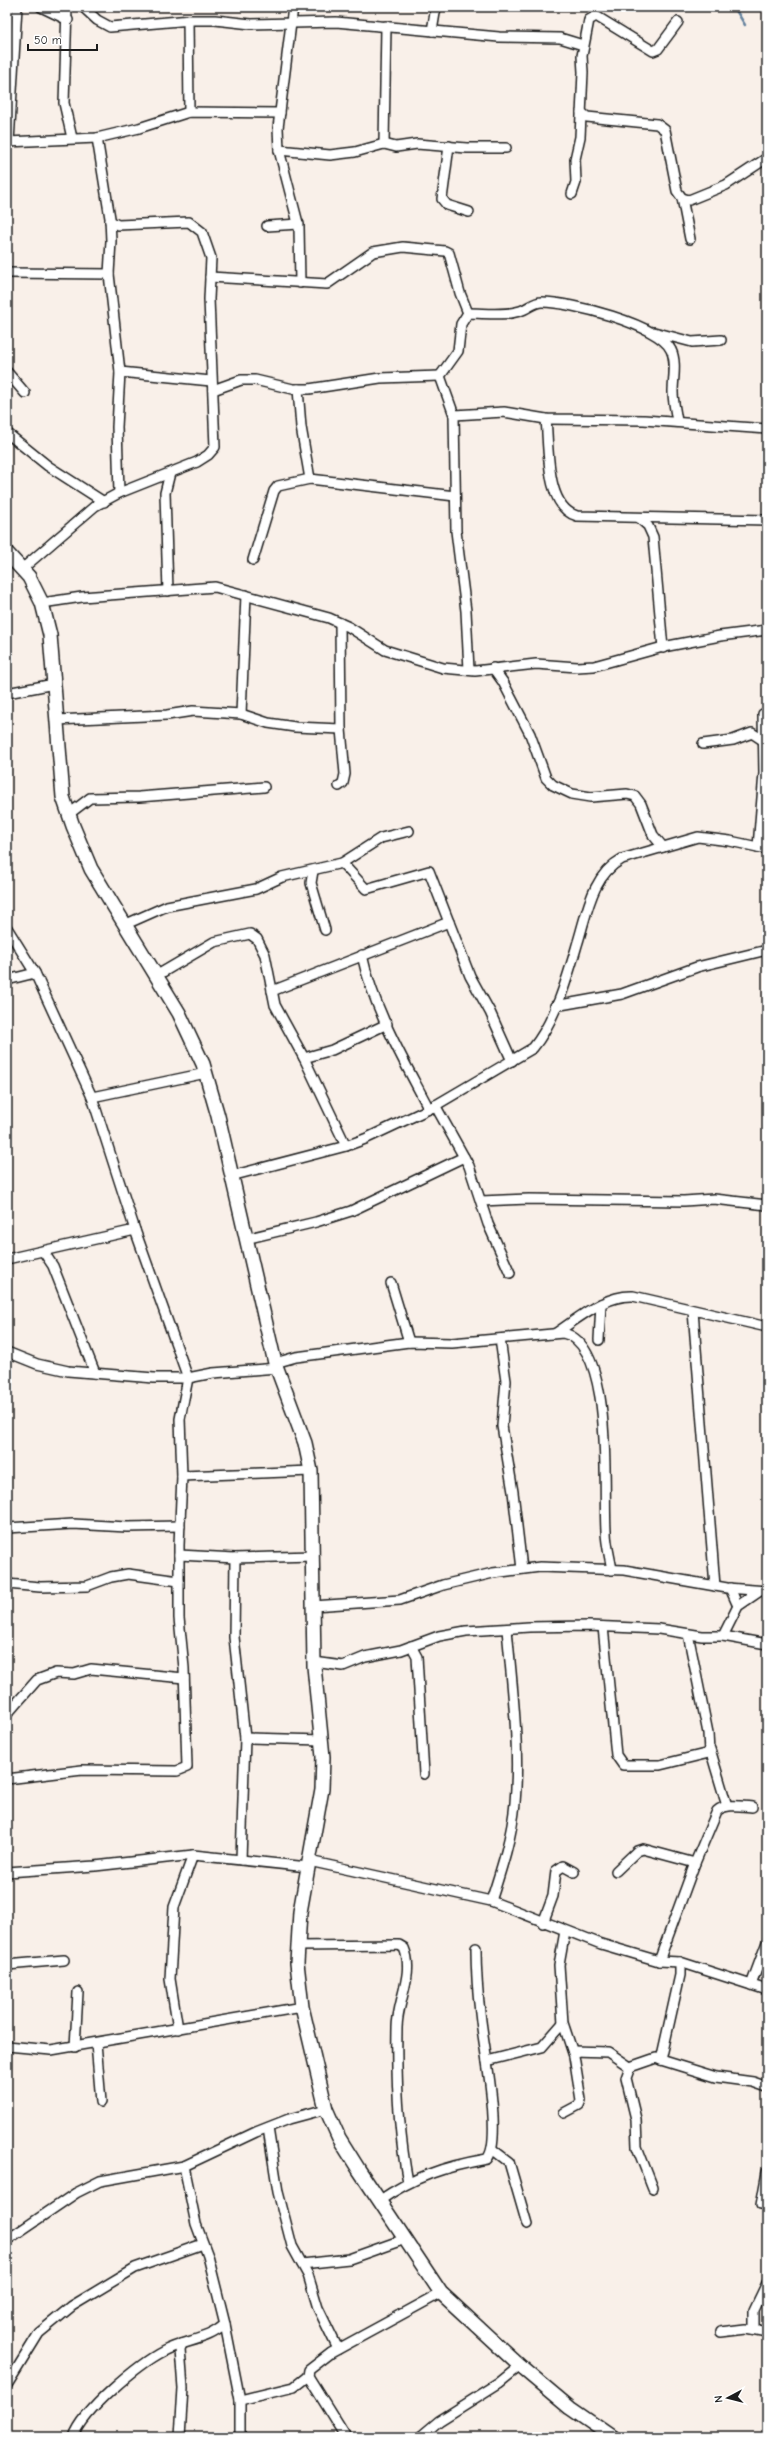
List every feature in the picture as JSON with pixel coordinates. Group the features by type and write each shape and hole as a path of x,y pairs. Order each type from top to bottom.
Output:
{"street":[{"path":"17,7 12,20 8,142 97,138 139,128 189,112 280,113"},
{"path":"41,7 68,20"},
{"path":"67,7 68,20 64,103 72,138"},
{"path":"83,7 97,20 110,27 188,20 215,20 251,24 336,22 499,37 560,38 583,45"},
{"path":"293,7 280,113 279,150 298,224 300,283"},
{"path":"432,31 436,7"},
{"path":"572,194 577,174 575,159 580,137 583,45 588,20 592,16 596,16 653,51 658,49 678,22"},
{"path":"188,20 189,112"},
{"path":"384,144 386,26"},
{"path":"581,112 588,117 657,124 665,130 677,191 682,198 690,239"},
{"path":"97,138 114,223 111,233 109,274 120,372 118,427 119,494"},
{"path":"279,150 330,155 355,152 384,144 396,148 417,144 467,148 506,148"},
{"path":"449,146 442,199 447,205 469,212"},
{"path":"682,198 689,200 726,185 767,158"},
{"path":"22,569 95,506 119,494 197,462 208,455 215,447 209,250 202,232 189,222 114,223"},
{"path":"267,226 298,224"},
{"path":"210,277 327,284 373,252 403,247 444,251 449,253 460,293 468,313"},
{"path":"7,273 109,274"},
{"path":"468,313 510,313 540,302 554,303 589,310 649,330 692,342 721,340"},
{"path":"440,376 458,351 461,324 468,313"},
{"path":"649,330 661,339 672,352 673,393 677,422"},
{"path":"7,372 25,394"},
{"path":"120,372 212,386 241,380 255,380 298,389 324,387 380,378 440,376"},
{"path":"440,376 454,415 456,531 466,611 469,670"},
{"path":"298,389 301,427 310,479"},
{"path":"454,415 504,412 546,419 677,422 766,431"},
{"path":"546,419 552,480 559,503 567,513 577,516 767,520"},
{"path":"7,433 48,466 104,502"},
{"path":"168,590 165,493 170,473"},
{"path":"253,560 274,491 278,486 310,479 455,496"},
{"path":"151,481 165,493"},
{"path":"639,518 648,526 653,537 663,648"},
{"path":"7,553 29,576 42,603 50,635 63,797 69,814 91,869 124,925 180,1013 206,1073 218,1116 230,1176 276,1365 305,1443 311,1471 314,1662 322,1740 322,1789 300,1912 298,1963 302,2007 326,2109 339,2138 379,2201 441,2292 520,2366 570,2408 612,2437"},
{"path":"42,603 82,597 215,587 246,594 340,623 385,650 443,668 469,670 536,664 577,667 594,666 663,648 720,636 767,630"},
{"path":"241,714 246,594"},
{"path":"339,786 343,784 345,774 341,729 340,623"},
{"path":"493,668 503,682 530,734 538,759 550,782 572,794 590,797 627,794 635,796 641,804 653,835 663,847"},
{"path":"7,694 54,684"},
{"path":"56,720 168,715 193,711 241,714 268,723 295,727 341,729"},
{"path":"230,1176 346,1146 432,1107 533,1048 542,1037 556,1006 577,947 592,896 599,880 612,864 622,858 698,837 730,841 762,848 766,761 761,737 763,714"},
{"path":"703,744 733,740 747,733 752,733 761,737"},
{"path":"69,814 90,798 139,797 264,787"},
{"path":"124,925 167,906 256,889 282,877 342,863 380,838 408,831"},
{"path":"342,863 366,889 429,871 470,976 490,1012 512,1061"},
{"path":"308,872 324,930"},
{"path":"272,991 449,922"},
{"path":"7,928 35,973 92,1097 135,1230 188,1378 180,1419 182,1476 179,1555 187,1768 177,1771 82,1770 7,1778"},
{"path":"156,976 214,942 250,934 257,939 261,946 270,974 275,1005 304,1058 346,1146"},
{"path":"556,1006 622,994 697,967 767,950"},
{"path":"362,955 369,987 387,1024 432,1107 464,1157 488,1224 510,1273"},
{"path":"7,980 35,973"},
{"path":"304,1058 332,1050 387,1024"},
{"path":"92,1097 206,1073"},
{"path":"245,1239 316,1222 351,1211 464,1157"},
{"path":"481,1201 529,1199 684,1201 714,1199 767,1205"},
{"path":"7,1259 135,1230"},
{"path":"43,1251 53,1266 95,1373"},
{"path":"391,1283 409,1342"},
{"path":"555,1334 601,1304 620,1296 633,1296 767,1327"},
{"path":"599,1340 601,1304"},
{"path":"693,1311 715,1586"},
{"path":"7,1352 37,1364 68,1370 188,1378 213,1372 276,1365 296,1357 409,1342 452,1343 555,1334 572,1335 579,1340 592,1365 599,1390 604,1424 606,1532 612,1570"},
{"path":"500,1339 506,1381 502,1426 513,1492 522,1569"},
{"path":"182,1476 311,1471"},
{"path":"7,1528 73,1524 128,1527 180,1526"},
{"path":"179,1555 235,1558 313,1556"},
{"path":"235,1558 234,1637 245,1738 240,1860"},
{"path":"313,1606 400,1600 450,1583 493,1573 555,1567 624,1570 715,1586 764,1591"},
{"path":"7,1584 40,1587 88,1586 110,1577 128,1574 179,1581"},
{"path":"730,1588 738,1606"},
{"path":"723,1636 738,1606 764,1591"},
{"path":"314,1662 343,1666 365,1657 412,1646 439,1636 466,1632 529,1627 659,1629 688,1634 723,1636 767,1644"},
{"path":"604,1627 610,1710 618,1760 624,1765 660,1765 703,1755 709,1753 710,1749"},
{"path":"491,1901 505,1856 515,1804 516,1750 507,1629"},
{"path":"688,1634 710,1749 727,1806"},
{"path":"412,1646 416,1657 424,1774"},
{"path":"7,1714 37,1680 56,1673 74,1674 91,1669 184,1678"},
{"path":"245,1738 322,1740"},
{"path":"659,1961 695,1863 717,1811 721,1807 727,1806 752,1807"},
{"path":"616,1871 637,1851 643,1849 695,1863"},
{"path":"178,2029 170,1979 174,1906 193,1855"},
{"path":"7,1872 95,1866 193,1855 240,1860 309,1864 491,1901 565,1931 659,1961 680,1962 767,1990"},
{"path":"543,1923 553,1896 556,1872 559,1867 563,1866 574,1872"},
{"path":"564,2112 579,2105 581,2100 573,2051 563,2023 560,1965 565,1931"},
{"path":"751,1985 767,1942"},
{"path":"298,1946 370,1944 399,1945 404,1948 408,1961 397,2026 396,2086 400,2139 408,2182"},
{"path":"379,2201 408,2182 439,2169 486,2159 492,2149 493,2120 481,2020 476,1948"},
{"path":"7,1965 64,1960"},
{"path":"661,2060 680,1975 680,1962"},
{"path":"75,2047 78,1992"},
{"path":"7,2046 51,2050 75,2047 302,2007"},
{"path":"487,2061 542,2047 563,2023"},
{"path":"554,2035 570,2041"},
{"path":"96,2043 101,2102"},
{"path":"573,2051 608,2052 630,2067"},
{"path":"630,2067 656,2058 716,2078 753,2082 767,2087"},
{"path":"630,2067 626,2078 636,2119 637,2147 653,2188"},
{"path":"7,2240 76,2193 100,2181 184,2166 289,2119 326,2109"},
{"path":"268,2128 278,2192 292,2246 308,2274 322,2321 338,2349"},
{"path":"492,2149 509,2162 527,2224"},
{"path":"184,2166 196,2224 225,2324 240,2400 240,2435"},
{"path":"761,2205 767,2172"},
{"path":"302,2264 349,2258 405,2239"},
{"path":"7,2385 39,2333 62,2314 135,2268 203,2244"},
{"path":"754,2330 754,2310 767,2284"},
{"path":"346,2437 308,2376 309,2370 338,2349 441,2292"},
{"path":"74,2437 76,2430 97,2404 128,2377 165,2350 213,2334 225,2324"},
{"path":"721,2332 754,2330 767,2334"},
{"path":"180,2437 183,2388 180,2349 182,2344"},
{"path":"420,2437 445,2417 499,2383 520,2366"},
{"path":"240,2400 294,2387 308,2376"}],"waterway":[{"path":"734,7 745,25"}]}
